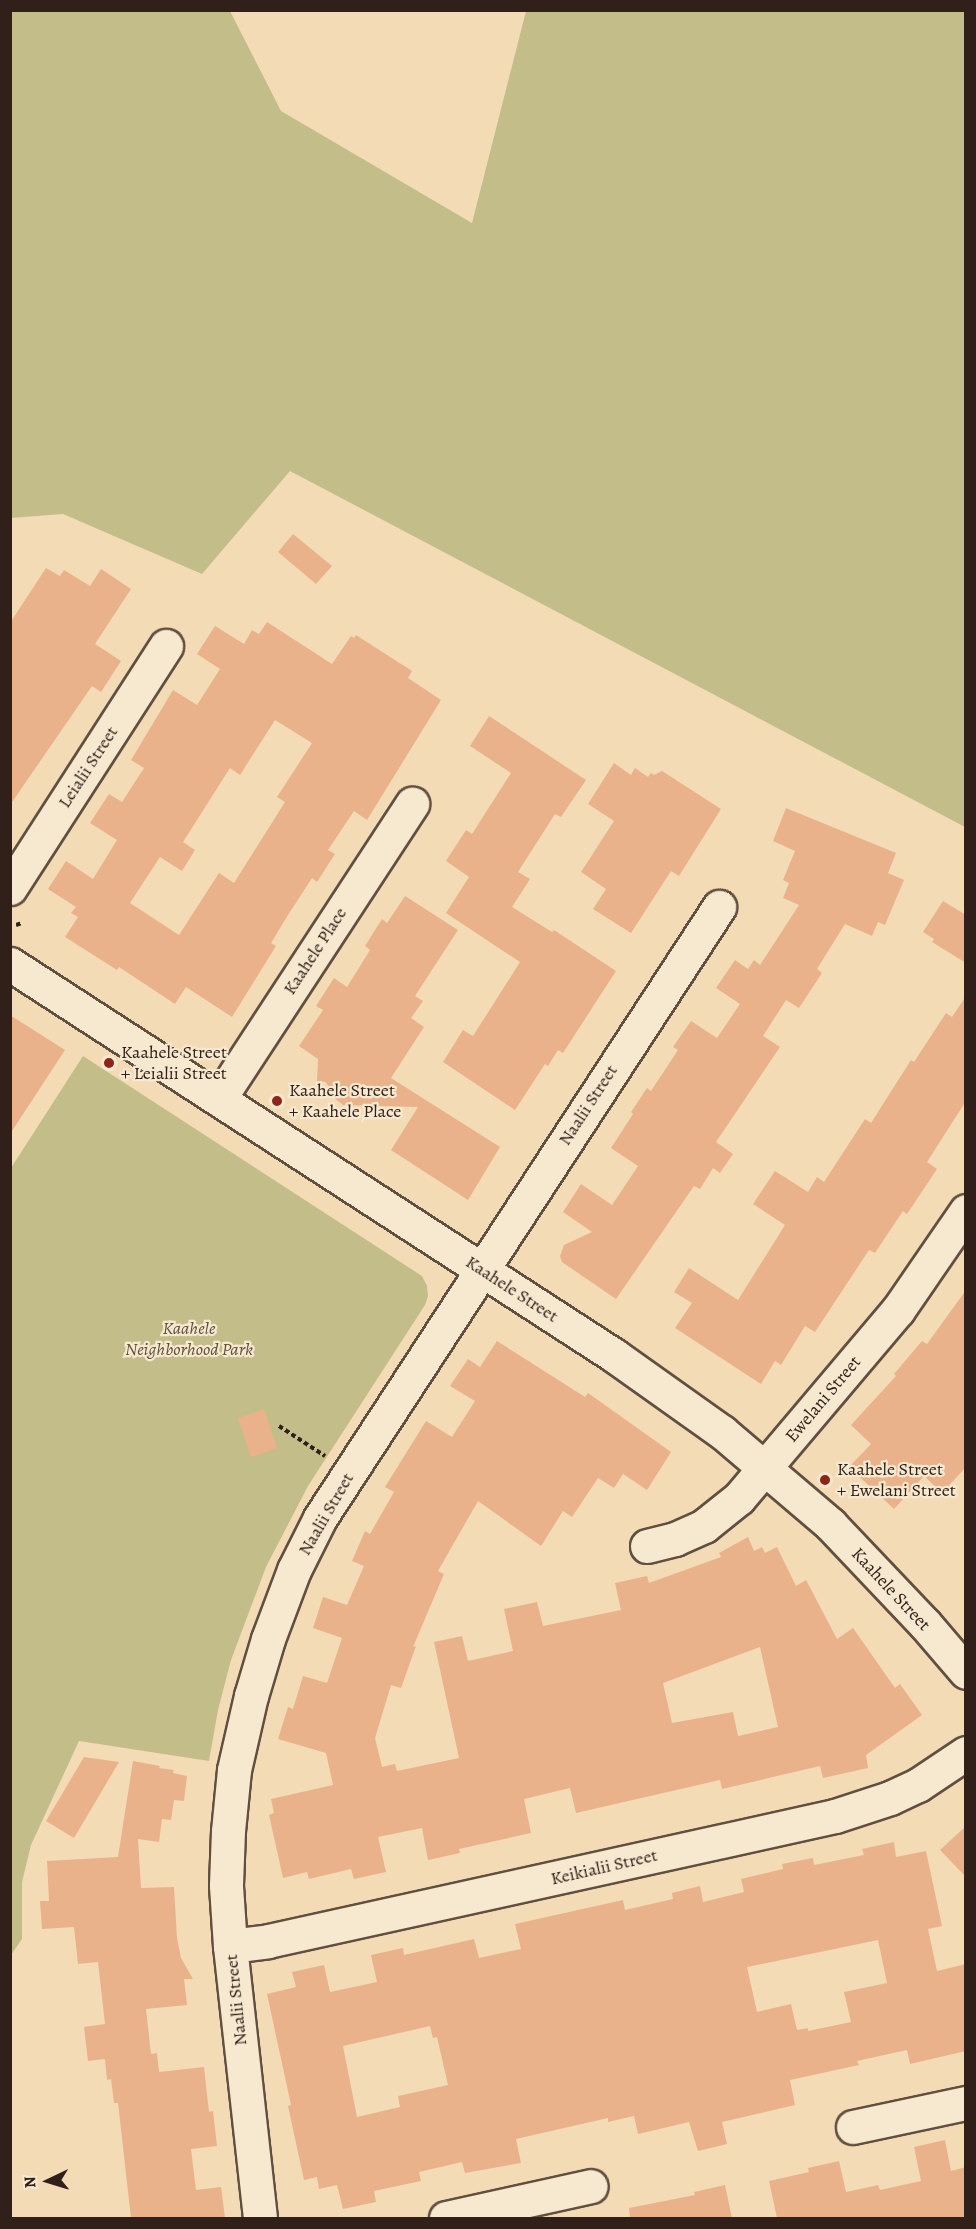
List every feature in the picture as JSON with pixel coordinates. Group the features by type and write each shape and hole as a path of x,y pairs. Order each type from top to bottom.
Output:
{"street":[{"name":"Leialii Street","path":"10,888 166,646"},
{"name":"Kaahele Place","path":"219,1099 412,804"},
{"name":"Naalii Street","path":"260,2218 230,1946 226,1885 234,1770 251,1696 268,1639 294,1570 320,1518 719,907"},
{"name":"Kaahele Street","path":"10,964 669,1393 765,1467 830,1524 925,1624 966,1672"},
{"name":"Ewelani Street","path":"647,1546 690,1533 718,1517 765,1467 903,1303 966,1211"},
{"name":"Keikialii Street","path":"230,1946 268,1941 835,1816 890,1798 918,1785 966,1753"},
{"path":"853,2127 966,2103"},
{"path":"446,2218 591,2186"}],"path":[{"path":"16,925 22,923"},
{"path":"279,1426 328,1458"}],"green space":[{"path":"11,10 230,11 281,111 472,223 526,11 965,11 965,827 290,471 202,574 63,514 11,518"},
{"name":"Kaahele Neighborhood Park","path":"83,1056 422,1276 427,1286 428,1296 425,1305 308,1486 266,1567 231,1660 218,1710 209,1761 79,1741 31,1845 22,1882 22,1939 11,1955 11,1168"}],"building":[{"path":"293,534 332,566 316,584 278,552"},
{"path":"46,568 60,576 64,570 90,586 101,569 131,589 95,644 121,661 101,692 92,686 10,805 10,623"},
{"path":"267,622 332,664 351,636 354,638 356,635 412,671 408,678 441,700 367,820 354,811 328,850 335,854 317,882 312,878 288,915 271,943 276,946 232,1017 186,987 175,1004 119,967 117,970 65,937 78,917 71,913 76,907 48,889 66,861 93,879 117,840 90,823 109,794 122,802 144,768 131,760 173,690 197,705 220,669 197,654 215,626 244,644 252,630 259,634","holes":["275,720 312,743 277,797 285,802 234,883 219,873 179,935 130,903 160,857 182,871 195,850 183,842 230,768 240,775"]},
{"path":"489,716 586,780 561,817 555,814 518,872 530,879 512,907 552,932 554,930 616,971 563,1053 558,1050 548,1066 545,1064 515,1110 443,1062 463,1030 473,1036 520,962 446,913 469,877 446,861 466,830 472,834 511,773 470,746"},
{"path":"614,763 631,775 635,768 648,777 651,773 654,775 662,771 721,809 679,876 671,871 631,933 593,909 606,889 581,872 614,821 588,804"},
{"path":"786,808 896,853 888,873 904,880 885,925 878,922 872,936 845,924 817,969 822,973 799,1008 786,1000 763,1036 780,1047 716,1142 733,1154 720,1173 713,1168 700,1189 694,1186 616,1299 562,1262 560,1256 564,1245 592,1232 563,1212 581,1184 612,1205 638,1166 611,1148 633,1114 631,1112 647,1088 651,1091 678,1050 673,1047 691,1021 717,1038 740,1004 716,988 735,960 748,969 754,960 760,965 799,905 783,898 789,883 783,880 795,851 773,841"},
{"path":"405,896 458,930 415,996 423,1001 411,1018 424,1027 391,1078 500,1147 468,1200 391,1150 418,1107 343,1105 334,1098 326,1082 317,1081 318,1059 299,1046 323,1010 316,1006 334,978 347,987 370,950 365,946 382,919 387,923"},
{"path":"943,901 966,915 966,963 932,942 934,939 923,932"},
{"path":"966,996 966,1101 927,1162 937,1169 907,1214 903,1211 875,1253 869,1250 815,1332 805,1326 781,1365 775,1361 761,1384 675,1328 692,1303 674,1292 689,1268 738,1300 785,1225 753,1204 775,1171 808,1192 817,1177 824,1182 865,1119 871,1123 911,1060 914,1062 946,1013 952,1017"},
{"path":"10,1015 65,1050 10,1134"},
{"path":"966,1290 966,1467 942,1493 924,1476 894,1509 849,1467 871,1444 851,1425 896,1376 894,1374 922,1341 927,1344"},
{"path":"497,1341 585,1397 588,1393 671,1452 647,1490 623,1474 614,1488 598,1478 572,1517 563,1511 541,1546 478,1501 438,1571 444,1574 413,1647 416,1646 401,1688 391,1685 375,1738 382,1767 395,1764 397,1771 459,1758 434,1642 462,1636 468,1661 513,1651 504,1609 537,1602 543,1626 621,1610 615,1583 647,1576 649,1583 721,1557 719,1553 748,1537 754,1551 762,1547 765,1553 777,1547 796,1586 806,1580 837,1639 853,1628 895,1688 900,1684 922,1715 866,1755 868,1768 823,1778 820,1766 722,1789 720,1780 576,1813 570,1788 524,1799 531,1833 459,1849 460,1853 428,1860 422,1828 378,1837 386,1872 354,1879 351,1869 309,1879 307,1872 283,1878 269,1815 274,1813 271,1799 333,1785 326,1753 278,1739 288,1707 293,1709 303,1676 327,1683 342,1638 313,1628 323,1597 347,1605 364,1566 352,1561 365,1531 370,1534 394,1492 385,1487 426,1421 452,1437 475,1401 450,1386 468,1359 480,1367","holes":["760,1647 778,1727 738,1736 733,1712 672,1723 663,1683"]},
{"path":"264,1409 277,1448 251,1457 238,1418"},
{"path":"84,1757 119,1762 74,1838 46,1821"},
{"path":"133,1761 160,1766 159,1768 174,1770 173,1773 187,1776 184,1801 174,1800 171,1820 162,1819 159,1842 138,1839 141,1888 174,1887 177,1938 181,1958 193,1979 184,1979 187,2005 146,2009 151,2054 157,2053 159,2072 204,2067 209,2112 213,2111 217,2146 191,2149 196,2190 221,2187 225,2218 131,2218 118,2103 114,2103 111,2079 107,2080 105,2059 88,2061 84,2027 105,2024 98,1962 78,1964 74,1927 42,1929 40,1901 49,1901 47,1861 118,1857"},
{"path":"966,1826 966,1877 940,1850"},
{"path":"894,1842 896,1857 926,1851 942,1926 928,1929 937,1971 966,1964 966,2051 910,2064 907,2050 857,2061 859,2065 790,2080 795,2105 722,2122 727,2144 698,2151 689,2122 638,2134 634,2116 608,2122 608,2118 516,2139 521,2163 465,2173 462,2162 419,2172 421,2181 374,2191 376,2202 343,2209 337,2185 319,2189 317,2177 304,2180 288,2106 291,2105 267,1994 296,1987 292,1972 324,1965 330,1992 377,1982 371,1955 403,1948 404,1955 474,1939 479,1958 521,1949 515,1924 623,1900 625,1910 673,1899 672,1893 700,1886 703,1902 744,1892 741,1879 783,1869 782,1864 813,1858 814,1865 864,1855 862,1849","holes":["878,1940 887,1983 844,1992 851,2022 808,2031 808,2028 797,2030 791,2004 757,2012 747,1967","430,2026 433,2038 437,2037 448,2085 398,2096 400,2107 357,2117 343,2046"]},
{"path":"945,2140 951,2171 966,2167 966,2218 777,2218 769,2181 809,2172 808,2168 839,2161 846,2192 878,2185 880,2190 921,2181 914,2147"},
{"path":"725,2185 732,2218 630,2218 629,2208 695,2195 694,2192"}],"place":[{"name":"Kaahele Street + Leialii Street","path":"109,1063"},
{"name":"Kaahele Street + Kaahele Place","path":"277,1101"},
{"name":"Kaahele Street + Ewelani Street","path":"825,1480"}]}
